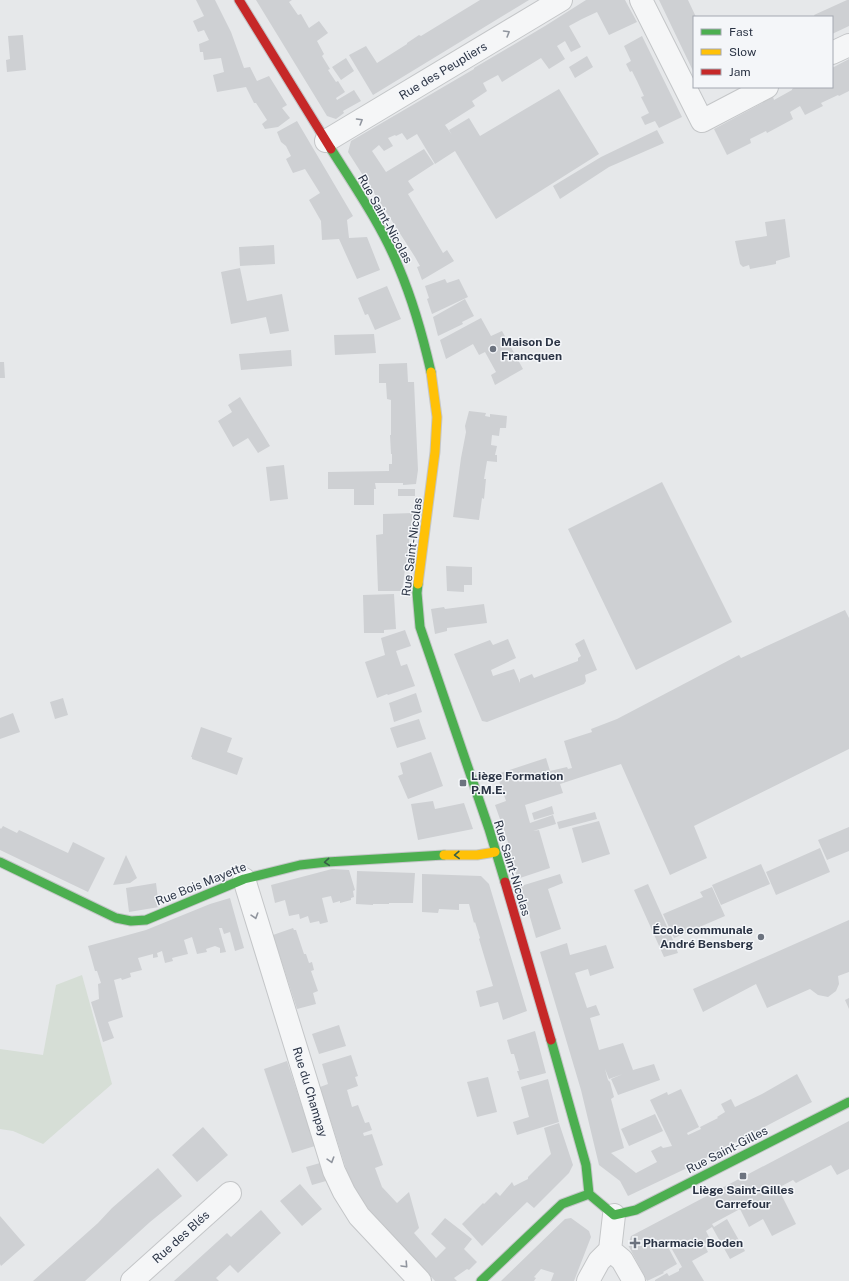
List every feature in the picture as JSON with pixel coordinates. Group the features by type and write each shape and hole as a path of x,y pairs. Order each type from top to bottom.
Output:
{"street":[{"name":"Rue Saint-Nicolas","path":"239,0 378,225 393,254 407,288 428,357 436,401 436,441 419,573 417,601 418,616 424,640 480,803 495,852 588,1173 589,1194"},
{"name":"Rue des Peupliers","path":"326,142 561,0"},
{"path":"641,0 702,121 765,88"},
{"path":"833,53 849,45"},
{"name":"Rue Bois Mayette","path":"0,862 116,918 131,921 146,920 244,879 300,865 458,854 477,855 495,852"},
{"name":"Rue du Champay","path":"244,879 334,1171 344,1192 359,1216 420,1281"},
{"name":"Rue Saint-Gilles","path":"614,1215 636,1210 849,1102"},
{"name":"Rue des Blés","path":"132,1281 230,1193"},
{"path":"481,1281 556,1209 570,1201 589,1194 614,1215 610,1250 599,1261 588,1281"},
{"path":"610,1250 622,1260 634,1281"}],"shaded area":[{"path":"82,975 112,1084 43,1144 13,1131 0,1129 0,1049 43,1055 56,985"}],"building":[{"path":"196,0 215,0 231,32 244,68 250,67 257,81 269,76 287,105 282,108 290,118 278,127 265,129 262,124 267,120 256,103 254,103 246,87 217,92 213,75 224,72 221,58 204,60 203,52 200,52 199,44 209,40 204,30 198,32 193,21 204,16"},
{"path":"256,0 292,0 289,2 298,15 301,14 309,28 319,21 328,33 317,41 324,54 322,56 330,69 328,70 345,92 336,98 337,100 354,90 361,101 343,111 344,113 336,119 327,116"},
{"path":"480,0 529,0 373,95 349,55 366,46 377,63 419,35 421,36"},
{"path":"586,0 625,0 637,22 609,35 597,12 582,19 569,26 581,47 571,52 565,41 557,46 565,59 549,69 541,58 502,82 498,75 483,83 487,91 472,101 475,106 445,125 452,135 449,130 469,118 480,136 559,89 599,154 496,219 455,151 435,164 417,134 407,140 402,133 388,138 393,146 384,151 379,145 372,151 386,172 424,149 434,164 408,181 414,190 408,194 443,253 447,250 454,261 422,280 417,267 420,266 415,257 348,152 351,141 474,69"},
{"path":"659,0 688,0 696,16 693,16 693,71"},
{"path":"849,0 849,26 833,34 833,16 814,15"},
{"path":"23,35 26,70 7,72 6,60 10,59 8,36"},
{"path":"642,36 682,117 659,128 655,121 645,125 641,117 649,113 641,97 644,96 632,71 630,72 626,64 631,61 624,46"},
{"path":"587,56 593,67 575,78 569,67"},
{"path":"346,58 354,71 341,80 332,67"},
{"path":"849,59 849,91 821,103 823,106 805,115 800,106 790,112 793,119 767,133 766,131 750,139 751,143 727,155 714,129 773,97 774,100 794,88 833,88 833,67"},
{"path":"297,121 353,216 347,220 349,238 367,237 380,270 357,279 339,239 322,240 321,221 309,200 320,193 305,169 293,173 286,159 291,156 286,146 281,142 277,132"},
{"path":"657,130 664,143 609,167 560,199 553,186 601,157"},
{"path":"785,219 790,257 776,261 776,264 750,269 749,265 743,267 740,264 735,241 767,236 765,222"},
{"path":"274,245 275,264 240,266 239,247"},
{"path":"240,268 247,301 282,294 289,331 270,334 266,317 231,324 221,272"},
{"path":"445,279 447,283 459,279 468,297 432,314 427,299 429,298 425,286"},
{"path":"387,286 401,319 375,330 368,314 365,315 358,298"},
{"path":"465,299 474,316 462,322 463,324 438,336 433,317"},
{"name":"Maison De Francquen","path":"481,318 491,336 502,331 523,369 495,385 491,375 496,372 485,352 479,355 473,344 446,359 440,340"},
{"path":"374,334 376,353 335,355 334,335"},
{"path":"291,350 292,366 241,370 239,354"},
{"path":"0,362 4,362 5,378 0,378"},
{"path":"407,363 408,382 414,382 418,470 416,484 403,485 403,483 375,483 376,489 374,489 374,505 354,505 354,489 328,489 328,472 389,471 389,464 392,464 390,435 391,400 387,399 386,383 379,383 379,364"},
{"path":"240,397 270,446 258,453 248,438 233,447 218,421 232,412 228,405"},
{"path":"469,411 486,413 485,416 490,417 490,414 507,416 506,428 500,428 499,436 492,435 491,445 497,446 495,455 497,455 497,462 487,461 484,479 486,479 484,499 482,498 479,520 453,517 466,432 465,426"},
{"path":"284,465 288,499 270,501 266,467"},
{"path":"662,482 732,622 636,670 568,529"},
{"path":"398,489 415,489 415,496 398,496"},
{"path":"413,513 402,591 378,591 376,535 383,534 383,514"},
{"path":"446,566 472,567 472,585 464,585 464,592 447,591"},
{"path":"394,594 396,629 384,630 384,633 364,633 363,595"},
{"path":"484,604 487,623 447,628 447,631 435,634 431,609 444,607 445,609"},
{"path":"845,610 849,618 849,749 694,826 707,858 670,875 621,764 560,784 563,793 525,805 530,823 553,815 556,824 533,831 539,830 550,868 520,878 517,877 507,839 495,805 506,801 498,778 500,773 546,758 550,771 567,767 568,769 572,768 564,741 592,732 591,729 617,719 739,655 741,658"},
{"path":"405,630 411,646 396,651 401,666 407,664 415,686 377,698 365,662 385,655 381,638"},
{"path":"508,639 516,658 491,670 493,676 514,669 520,683 520,679 532,674 534,678 578,661 578,658 581,656 575,644 584,639 597,670 585,675 586,681 584,684 487,722 482,721 454,654 490,640 493,645"},
{"path":"416,693 422,712 394,722 389,703"},
{"path":"63,698 68,715 55,719 50,702"},
{"path":"13,713 20,732 0,739 0,718"},
{"path":"419,719 426,739 397,748 390,728"},
{"path":"201,727 232,738 227,752 243,758 237,775 192,759 191,757"},
{"path":"431,752 443,786 408,799 398,776 403,774 400,763"},
{"path":"433,801 435,809 464,803 473,829 418,840 411,804"},
{"path":"552,806 554,814 534,820 532,813"},
{"path":"595,812 597,819 559,829 557,822"},
{"path":"599,821 610,854 582,863 572,828"},
{"path":"3,826 17,833 19,830 68,853 73,842 105,858 88,892 0,850 0,828 1,829"},
{"path":"849,827 849,851 827,860 818,840"},
{"path":"820,848 830,872 776,895 766,872"},
{"path":"126,855 137,878 130,883 113,885"},
{"path":"761,864 770,884 721,905 712,885"},
{"path":"332,869 349,870 355,890 353,891 354,897 351,898 351,900 340,903 340,901 333,903 331,896 322,898 328,922 320,924 319,921 310,923 308,916 300,919 299,914 289,916 285,900 275,903 271,885"},
{"path":"357,871 415,873 413,903 373,905 356,904"},
{"path":"422,874 481,876 489,884 527,1011 503,1020 498,1002 480,1007 476,991 493,986 469,904 459,904 459,910 439,909 438,913 422,912"},
{"path":"560,874 563,883 548,889 561,929 536,938 521,886"},
{"path":"156,883 159,907 129,912 126,888"},
{"path":"648,884 678,953 664,957 634,890"},
{"path":"712,887 725,916 674,938 663,914 703,897 700,892"},
{"path":"230,898 244,948 235,951 230,932 224,934 222,928 219,928 226,952 220,953 220,948 215,946 206,949 207,952 197,954 192,937 184,940 188,954 172,958 173,961 165,963 162,951 157,953 158,957 153,958 153,954 138,958 142,970 130,973 131,977 122,980 121,978 114,980 123,1017 108,1022 114,1038 103,1042 91,1002 99,999 98,984 101,983 97,971 95,971 88,946 146,930 210,904"},
{"path":"849,920 849,972 838,976 839,984 836,991 828,997 818,995 810,989 767,1008 756,984 703,1012 693,989"},
{"path":"293,928 296,930 304,954 306,954 309,963 312,962 314,970 311,971 318,991 313,993 316,1004 297,1009 273,935"},
{"path":"567,943 570,955 606,945 614,968 590,976 588,969 575,973 587,1008 596,1005 600,1015 590,1018 599,1050 623,1043 633,1070 654,1064 660,1080 618,1095 611,1079 623,1074 609,1079 605,1069 614,1097 611,1099 624,1148 611,1153 636,1173 657,1162 651,1151 661,1146 663,1148 672,1146 650,1100 667,1092 668,1095 681,1089 699,1127 687,1133 688,1135 701,1129 700,1127 718,1118 717,1117 725,1112 721,1104 731,1099 735,1107 762,1094 797,1074 812,1102 683,1170 628,1196 620,1181 599,1165 581,1090 540,952"},
{"path":"849,998 849,1009 845,1000"},
{"path":"339,1025 346,1046 319,1054 312,1034"},
{"path":"535,1031 546,1073 520,1080 514,1054 511,1054 507,1040"},
{"path":"351,1055 358,1076 355,1077 358,1086 347,1090 352,1107 358,1105 365,1123 369,1122 372,1130 363,1133 364,1136 372,1134 383,1165 375,1168 382,1187 397,1203 409,1192 419,1228 414,1233 436,1258 446,1248 431,1234 445,1218 472,1239 464,1249 477,1262 469,1270 467,1269 454,1278 457,1281 435,1281 401,1244 379,1223 358,1195 347,1172 320,1087 328,1084 322,1064"},
{"path":"287,1061 315,1146 292,1153 264,1069"},
{"path":"488,1077 497,1112 477,1117 467,1082"},
{"path":"548,1079 559,1122 517,1135 513,1122 529,1117 521,1087"},
{"path":"655,1114 663,1131 629,1146 621,1129"},
{"path":"849,1121 849,1169 837,1175 831,1165 796,1183 793,1180 778,1188 796,1224 772,1236 763,1219 749,1227 740,1209 712,1224 714,1227 727,1219 745,1251 730,1259 712,1227 706,1231 711,1241 704,1244 708,1252 692,1261 704,1281 655,1281 667,1273 669,1276 679,1271 682,1267 669,1244 667,1245 677,1264 663,1272 664,1273 647,1281 628,1245 631,1236"},
{"path":"559,1123 573,1165 569,1173 534,1208 527,1202 482,1246 462,1224 496,1192 500,1196 512,1182 514,1186 528,1179 528,1177 551,1154 544,1128"},
{"path":"203,1127 228,1155 197,1182 172,1155"},
{"path":"320,1163 326,1181 312,1185 306,1167"},
{"path":"158,1168 182,1196 150,1222 85,1281 33,1281 98,1223 112,1208"},
{"path":"300,1184 322,1209 302,1226 280,1201"},
{"path":"261,1210 281,1233 238,1273 230,1265 216,1278 219,1281 174,1281 227,1233 231,1237"},
{"path":"0,1216 25,1245 1,1266 0,1264"},
{"path":"571,1218 589,1231 591,1237 574,1281 551,1281 554,1273 541,1269 534,1277 536,1278 534,1281 501,1281 565,1219"}],"traffic: fast":[{"path":"331,149 368,207 392,252 413,306 431,372"},
{"path":"418,584 417,593 420,627 489,829 505,882"},
{"path":"0,862 116,918 131,921 146,920 244,879 300,865 444,855"},
{"path":"551,1040 586,1165 589,1194"},
{"path":"589,1194 614,1215 636,1210 849,1102"},
{"path":"481,1281 562,1204 589,1194"}],"traffic: slow":[{"path":"418,584 435,452 437,417 431,372"},
{"path":"444,855 477,855 495,852"}],"traffic: jam":[{"path":"239,0 331,149"},
{"path":"505,882 551,1040"}],"place":[{"name":"Maison De Francquen","path":"493,349"},
{"name":"Liège Formation P.M.E.","path":"463,783"},
{"name":"École communale André Bensberg","path":"761,937"},
{"name":"Liège Saint-Gilles Carrefour","path":"743,1176"},
{"name":"Pharmacie Boden","path":"635,1243"}]}
